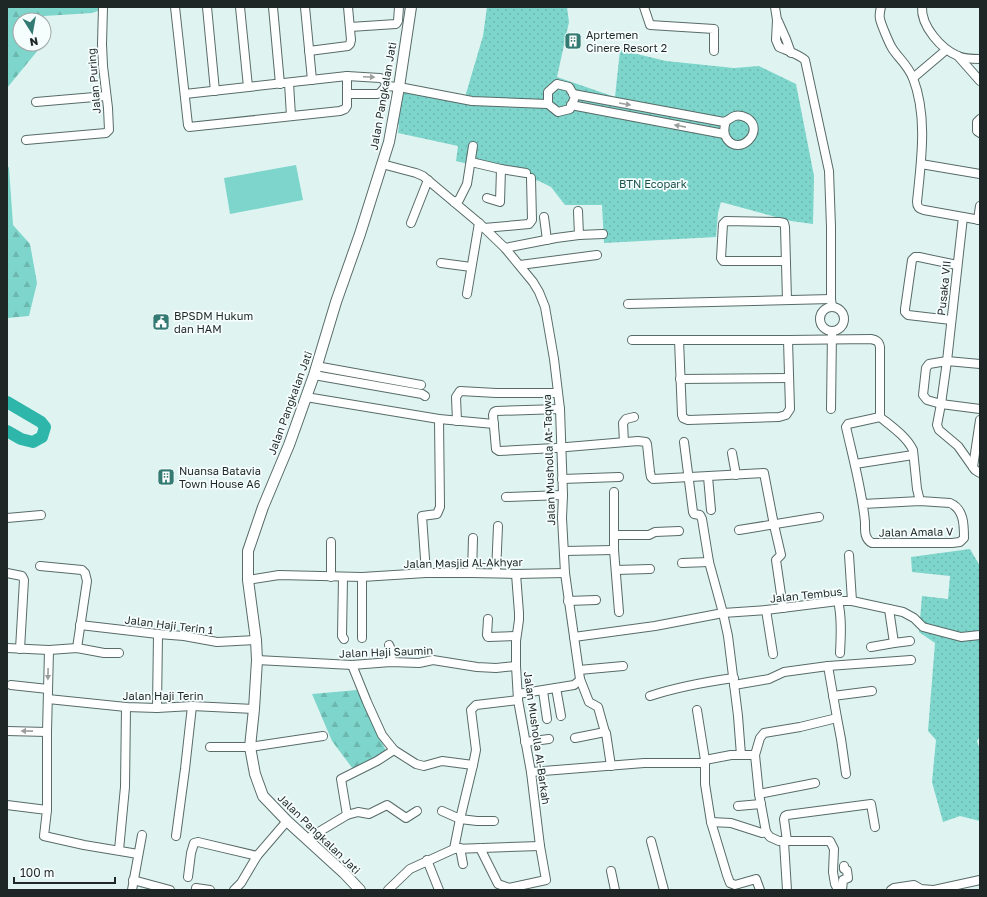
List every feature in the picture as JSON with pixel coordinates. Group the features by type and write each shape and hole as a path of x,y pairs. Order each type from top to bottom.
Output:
{"main road":[{"name":"Jalan Pangkalan Jati","path":"360,890 344,873 287,821 263,796 255,774 250,748 257,660 256,640 248,580 248,551 263,507 289,445 306,397 389,142 411,7"}],"street":[{"name":"Jalan Puring","path":"26,140 106,134 109,130 108,108 102,66 104,7"},
{"path":"175,7 189,127 340,111 345,109 347,106 347,76"},
{"path":"207,7 215,91"},
{"path":"240,7 248,87"},
{"path":"273,7 280,84"},
{"path":"305,7 312,80"},
{"path":"309,51 348,46 350,44 351,40 348,7"},
{"path":"350,27 396,24 398,21 399,7"},
{"path":"644,7 650,24 714,29 714,50"},
{"path":"775,7 777,20 776,40 779,47 805,60 829,171 831,303 823,311 820,316 820,321 822,326 832,335"},
{"path":"881,7 880,20 892,48 907,66 912,77 921,108 922,128 917,206 924,210 979,220 980,206"},
{"path":"922,7 924,19 929,30 944,48 958,56 980,81"},
{"path":"912,77 944,48"},
{"path":"958,56 980,59"},
{"path":"185,94 347,76 380,78 385,80 386,86"},
{"path":"289,83 291,116"},
{"path":"348,94 377,94 380,93 386,86 399,86 472,101 548,104 558,112 570,109 575,97 569,87 557,84 548,92 548,104"},
{"path":"573,94 724,122 733,116 742,116 750,120 754,128 752,137 746,143 738,145 729,142 724,134 726,121"},
{"path":"36,102 106,96"},
{"path":"598,110 600,99"},
{"path":"571,105 724,134"},
{"path":"980,119 977,122 977,130 980,133"},
{"path":"454,202 459,200 467,184 473,146"},
{"path":"467,294 471,267 482,226 529,224 532,220 528,176 471,162"},
{"name":"Jalan Musholla At-Taqwa","path":"382,164 416,173 428,180 482,226 520,265 539,292 545,307 554,359 560,409 563,495 562,518 568,601 580,679 589,702 598,706 605,732"},
{"path":"920,164 980,174"},
{"path":"486,198 500,202 501,169"},
{"path":"411,223 428,180"},
{"path":"578,211 579,235"},
{"path":"544,217 547,240"},
{"name":"Pusaka VII","path":"963,217 938,428 958,446 975,470 980,473"},
{"path":"786,261 723,261 723,224 726,221 784,223 785,227 786,261 787,300"},
{"path":"505,248 579,235 603,234"},
{"path":"520,265 597,254"},
{"path":"951,320 908,315 905,308 912,260 915,257 957,265"},
{"path":"441,263 471,267"},
{"path":"628,304 787,300 831,303 842,312 844,317 844,323 841,328 832,335 831,409"},
{"path":"632,340 788,340 832,335 877,340 880,344 880,417 910,445 913,450 917,489 920,501 863,504 846,427 848,424 880,417"},
{"path":"679,340 682,415 683,418 688,420 779,417 786,415 790,409 788,340"},
{"path":"980,364 947,361 929,364 926,368 923,395 927,400 941,404 980,408"},
{"path":"315,370 420,385"},
{"path":"315,370 422,394 425,396"},
{"path":"680,379 789,378"},
{"path":"457,421 456,397 460,391 557,393"},
{"path":"306,397 439,419 494,424"},
{"path":"560,409 494,412 496,449 561,447 638,441 646,442 647,444 650,472 653,479 764,473 781,555 776,560 783,608"},
{"path":"624,442 623,423 626,418 634,417"},
{"path":"426,573 422,516 437,514 440,507 439,419"},
{"path":"973,467 980,420"},
{"path":"684,442 693,512 702,519 709,562 723,612 734,682 740,755"},
{"path":"732,453 736,475"},
{"path":"855,464 913,455"},
{"path":"708,476 712,510"},
{"path":"562,479 619,478"},
{"path":"905,502 917,489"},
{"path":"614,492 614,550 620,612"},
{"path":"506,497 563,495"},
{"name":"Jalan Amala V","path":"863,504 866,536 872,543 952,543 960,542 964,538 963,520 955,505 950,503 920,501"},
{"path":"7,518 41,515"},
{"path":"739,530 819,517"},
{"path":"496,573 498,526"},
{"path":"614,535 649,535 655,532 678,531"},
{"path":"472,538 472,572"},
{"path":"331,542 331,577"},
{"path":"564,551 614,550"},
{"path":"848,555 852,601"},
{"path":"682,563 709,562"},
{"path":"40,566 82,570 85,573 87,581 77,648"},
{"path":"616,570 650,569"},
{"name":"Jalan Masjid Al-Akhyar","path":"248,580 279,575 362,577 472,572 516,574 565,573"},
{"path":"7,573 22,576 24,580 20,649"},
{"name":"Jalan Musholla Al-Barkah","path":"480,848 498,884 509,888 546,880 540,846 531,772 518,697 516,636 519,613 516,574"},
{"path":"342,576 342,636 344,639"},
{"path":"362,577 362,638"},
{"path":"568,601 596,600"},
{"path":"838,600 840,614 840,653"},
{"name":"Jalan Tembus","path":"574,637 655,626 723,612 766,610 838,600 852,601 903,612 914,618 923,627 961,636 980,635"},
{"path":"889,609 894,643"},
{"path":"766,610 772,654"},
{"path":"488,619 488,637 516,636"},
{"name":"Jalan Haji Terin 1","path":"80,625 184,636 217,642 256,640"},
{"path":"157,708 158,634"},
{"path":"871,647 910,641"},
{"path":"390,645 392,652 391,662"},
{"path":"7,648 49,650 77,648 104,653 119,653"},
{"path":"49,650 47,810 44,836 84,845 138,854"},
{"name":"Jalan Haji Saumin","path":"257,660 352,666 391,662 419,663 433,660 477,667 496,668 516,666"},
{"path":"650,696 695,684 769,679 784,672 828,666 911,660"},
{"path":"352,666 382,735 394,750 416,764 424,766 442,761 473,765"},
{"path":"579,670 623,666"},
{"path":"828,666 846,774"},
{"path":"463,864 457,848 460,819 476,750 471,710 476,706 574,685 579,682 580,679"},
{"path":"11,684 48,689"},
{"path":"556,688 561,716"},
{"path":"543,691 548,719"},
{"path":"832,696 872,691"},
{"name":"Jalan Haji Terin","path":"48,699 126,707 157,708 192,706 254,709"},
{"path":"176,836 192,706"},
{"path":"119,850 125,787 126,707"},
{"path":"696,710 705,761 705,784 711,822 727,875 730,883 735,885 756,879 760,890"},
{"path":"837,718 800,728 764,734 760,738 755,755 759,794 766,832 770,837 779,841 830,841 834,849 833,872 835,884 838,890"},
{"path":"7,731 47,732"},
{"path":"575,738 605,732 611,766"},
{"path":"210,747 250,748 323,736"},
{"path":"525,742 548,739"},
{"path":"347,815 341,779 377,761 394,750"},
{"path":"531,772 644,762 705,761 731,755 755,755"},
{"path":"759,794 815,783"},
{"path":"738,806 761,804"},
{"path":"786,890 785,816 872,804 875,827"},
{"path":"7,805 47,810"},
{"path":"307,839 347,815 358,812 369,814 387,805 406,818 417,811"},
{"path":"442,811 460,819 494,821"},
{"path":"234,890 241,883 257,856 287,821"},
{"path":"711,822 731,823 762,833 766,832"},
{"path":"132,890 142,835"},
{"path":"651,841 664,890"},
{"path":"188,876 191,854 194,843 196,842 257,856"},
{"path":"388,890 410,869 427,860 457,848 540,846"},
{"path":"427,860 439,890"},
{"path":"842,890 843,880 848,878 847,870 844,869 844,866"},
{"path":"611,871 615,890"},
{"path":"134,880 170,890"},
{"path":"890,890 914,885 921,889 934,890 970,886 980,880"},
{"path":"196,888 210,890"}],"green space":[{"path":"7,7 109,7 92,13 52,16 52,12 12,12 12,52 36,52 7,88"},
{"name":"BTN Ecopark","path":"487,7 567,7 569,22 557,77 615,97 620,50 666,61 734,68 759,66 796,84 814,176 813,224 791,221 721,202 718,213 716,237 604,243 602,205 565,205 551,187 539,181 456,161 458,146 398,133 399,125 397,124 404,90 465,97 483,36"},
{"path":"7,165 9,168 13,225 30,244 37,283 29,316 7,318"},
{"path":"296,165 303,200 230,214 224,178"},
{"path":"970,549 980,566 980,736 977,741 980,750 980,821 960,816 943,822 932,782 936,740 928,731 935,643 919,632 922,596 948,599 950,576 912,572 911,557"},
{"path":"357,690 387,753 353,769 332,741 312,694"}],"waterway":[{"path":"7,402 41,422 45,427 42,437 33,442 21,439 7,431"}],"place":[{"name":"Aprtemen Cinere Resort 2","path":"573,41"},
{"name":"BPSDM Hukum dan HAM","path":"161,322"},
{"name":"Nuansa Batavia Town House A6","path":"166,477"}]}
